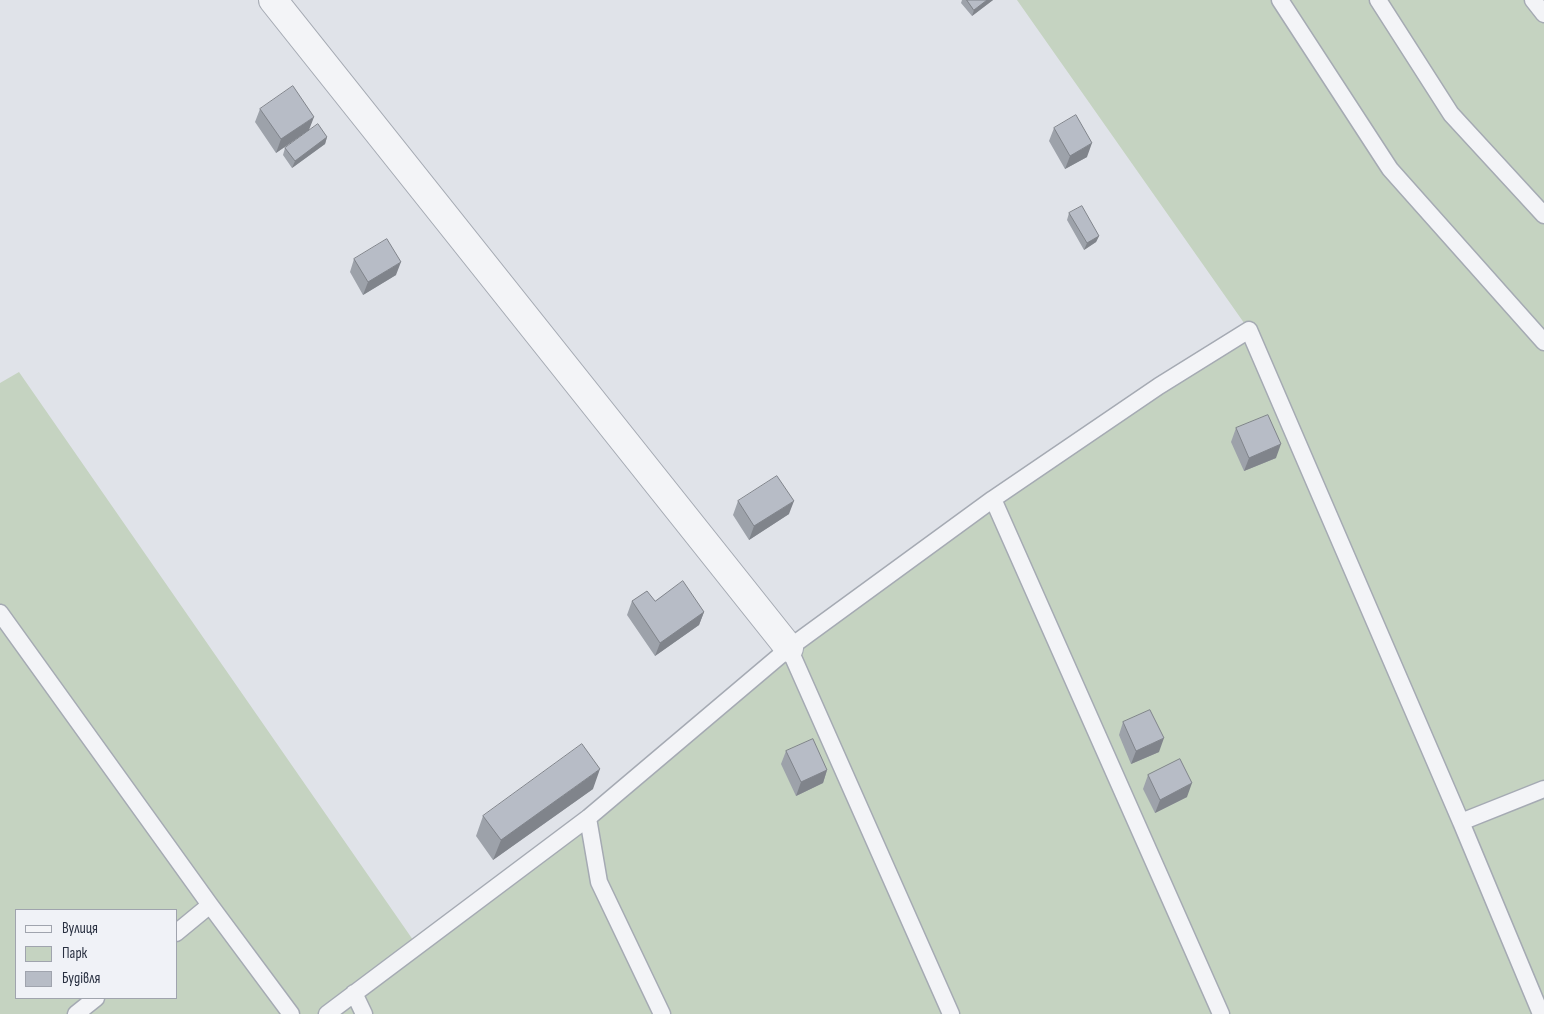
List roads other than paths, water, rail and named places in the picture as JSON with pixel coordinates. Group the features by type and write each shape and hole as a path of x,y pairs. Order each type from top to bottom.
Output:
{"street":[{"path":"273,0 788,648"}],"lane":[{"path":"1280,0 1390,169 1544,342"},
{"path":"1378,0 1450,114 1544,215"},
{"path":"1533,0 1544,14"},
{"path":"327,1014 588,818 788,648 993,499 1159,386 1250,330 1461,822 1541,1014"},
{"path":"993,499 1221,1014"},
{"path":"0,613 210,905 291,1014"},
{"path":"788,648 950,1014"},
{"path":"1461,822 1544,789"},
{"path":"588,818 599,882 662,1014"},
{"path":"178,931 210,905"},
{"path":"354,993 364,1014"},
{"path":"76,1014 95,999"}]}
